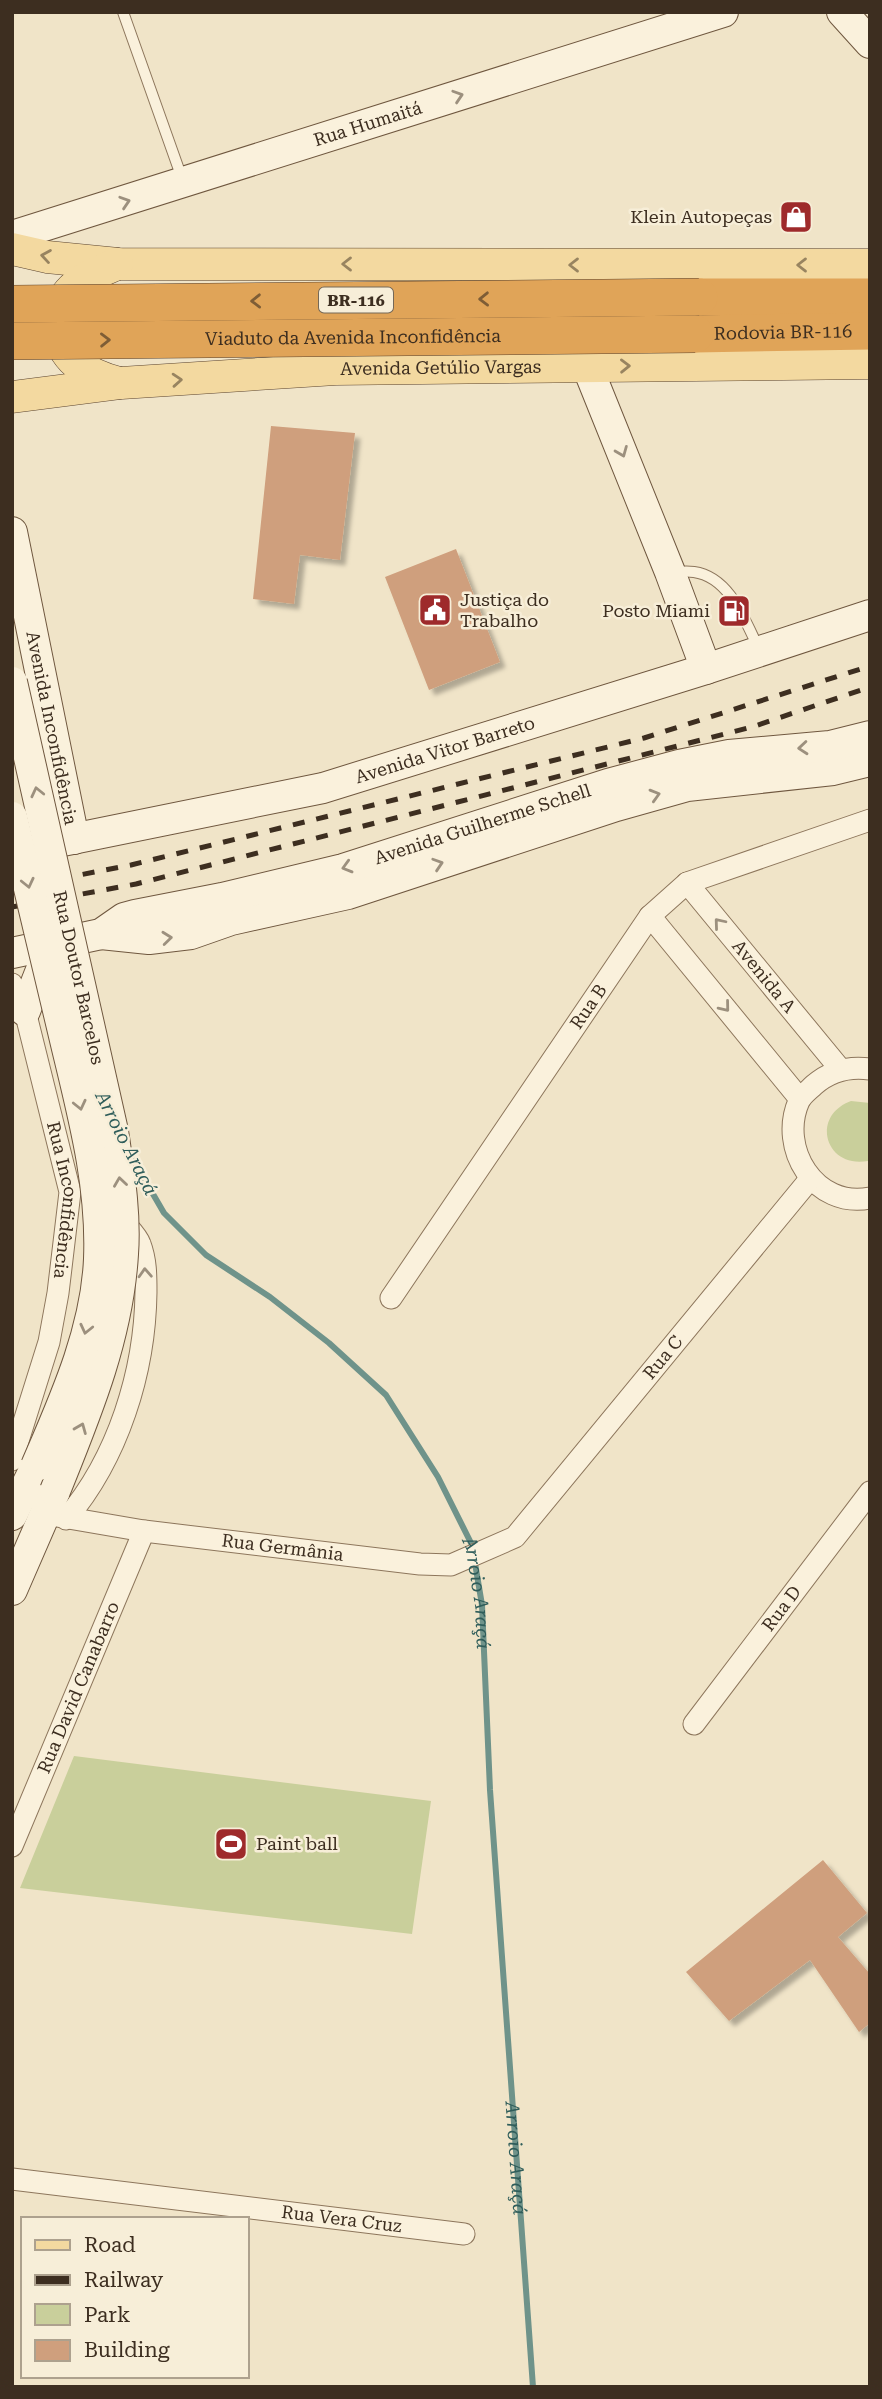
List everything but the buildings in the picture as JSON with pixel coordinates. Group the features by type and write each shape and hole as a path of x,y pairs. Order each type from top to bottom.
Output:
{"highway":[{"name":"Rodovia BR-116","path":"699,297 870,297"},
{"name":"Viaduto da Avenida Inconfidência","path":"12,304 699,297"},
{"name":"Rodovia BR-116","path":"695,334 870,331"},
{"name":"Viaduto da Avenida Inconfidência","path":"12,341 695,334"}],"main road":[{"name":"Rua Humaitá","path":"12,236 723,12"},
{"path":"842,12 870,43"},
{"path":"12,249 47,257 118,264 870,265"},
{"path":"118,264 92,276 69,292 60,310 59,332 62,345 78,365 100,378 121,383"},
{"name":"Avenida Getúlio Vargas","path":"12,397 121,383 335,369 870,363"},
{"path":"587,366 706,669"},
{"name":"Avenida Inconfidência","path":"12,532 74,839"},
{"name":"Avenida Vitor Barreto","path":"12,851 323,788 870,615"},
{"name":"Rua Doutor Barcelos","path":"12,682 113,1131 122,1196 123,1254 117,1307 104,1364 55,1508 12,1590"},
{"name":"Avenida Guilherme Schell","path":"12,953 101,934 128,938 170,938 191,934 227,909 608,784 729,755 830,746 870,736"},
{"name":"Avenida Guilherme Schell","path":"227,909 348,894 616,806 687,786 833,770 870,761"},
{"name":"Rua Doutor Barcelos","path":"12,817 88,1136 98,1197 99,1260 80,1357 64,1403 24,1463 12,1514"},
{"path":"25,1011 51,945"}],"street":[{"name":"Rua B","path":"391,1298 650,916 687,883 870,820"},
{"name":"Avenida A","path":"687,883 841,1070"},
{"path":"650,916 800,1098"},
{"name":"Rua Inconfidência","path":"12,984 25,1011 70,1192 58,1293 24,1463"},
{"path":"870,1069 858,1067 841,1070 821,1079 800,1098 793,1128 794,1146 800,1164 810,1179 825,1191 843,1198 870,1198"},
{"name":"Rua C","path":"507,1539 810,1179"},
{"path":"55,1508 93,1484 110,1450 142,1354 146,1310 146,1266 140,1242 120,1218 89,1199 70,1192"},
{"name":"Rua D","path":"694,1724 870,1492"},
{"name":"Rua Germânia","path":"55,1508 144,1531 420,1564 451,1565 507,1539"},
{"name":"Rua David Canabarro","path":"12,1846 144,1531"},
{"name":"Rua Vera Cruz","path":"12,2179 464,2234"}],"lane":[{"path":"123,12 184,184"},
{"path":"670,572 696,572 716,581 734,601 760,651"}],"green space":[{"path":"851,1101 870,1103 868,1161 853,1161 841,1157 828,1140 830,1118 838,1108"},
{"name":"Paint ball","path":"74,1756 431,1801 412,1934 20,1888"}],"waterway":[{"name":"Arroio Araçá","path":"128,1151 164,1213 206,1255 270,1297 329,1343 386,1395 438,1477 472,1545 482,1605 490,1790 533,2387"}],"railway":[{"path":"12,888 131,865 644,738 870,666"},
{"path":"12,907 136,884 752,727 870,687"}],"place":[{"name":"Klein Autopeças","path":"796,217"},
{"name":"Justiça do Trabalho","path":"435,610"},
{"name":"Posto Miami","path":"734,611"},
{"name":"Paint ball","path":"231,1844"}]}
